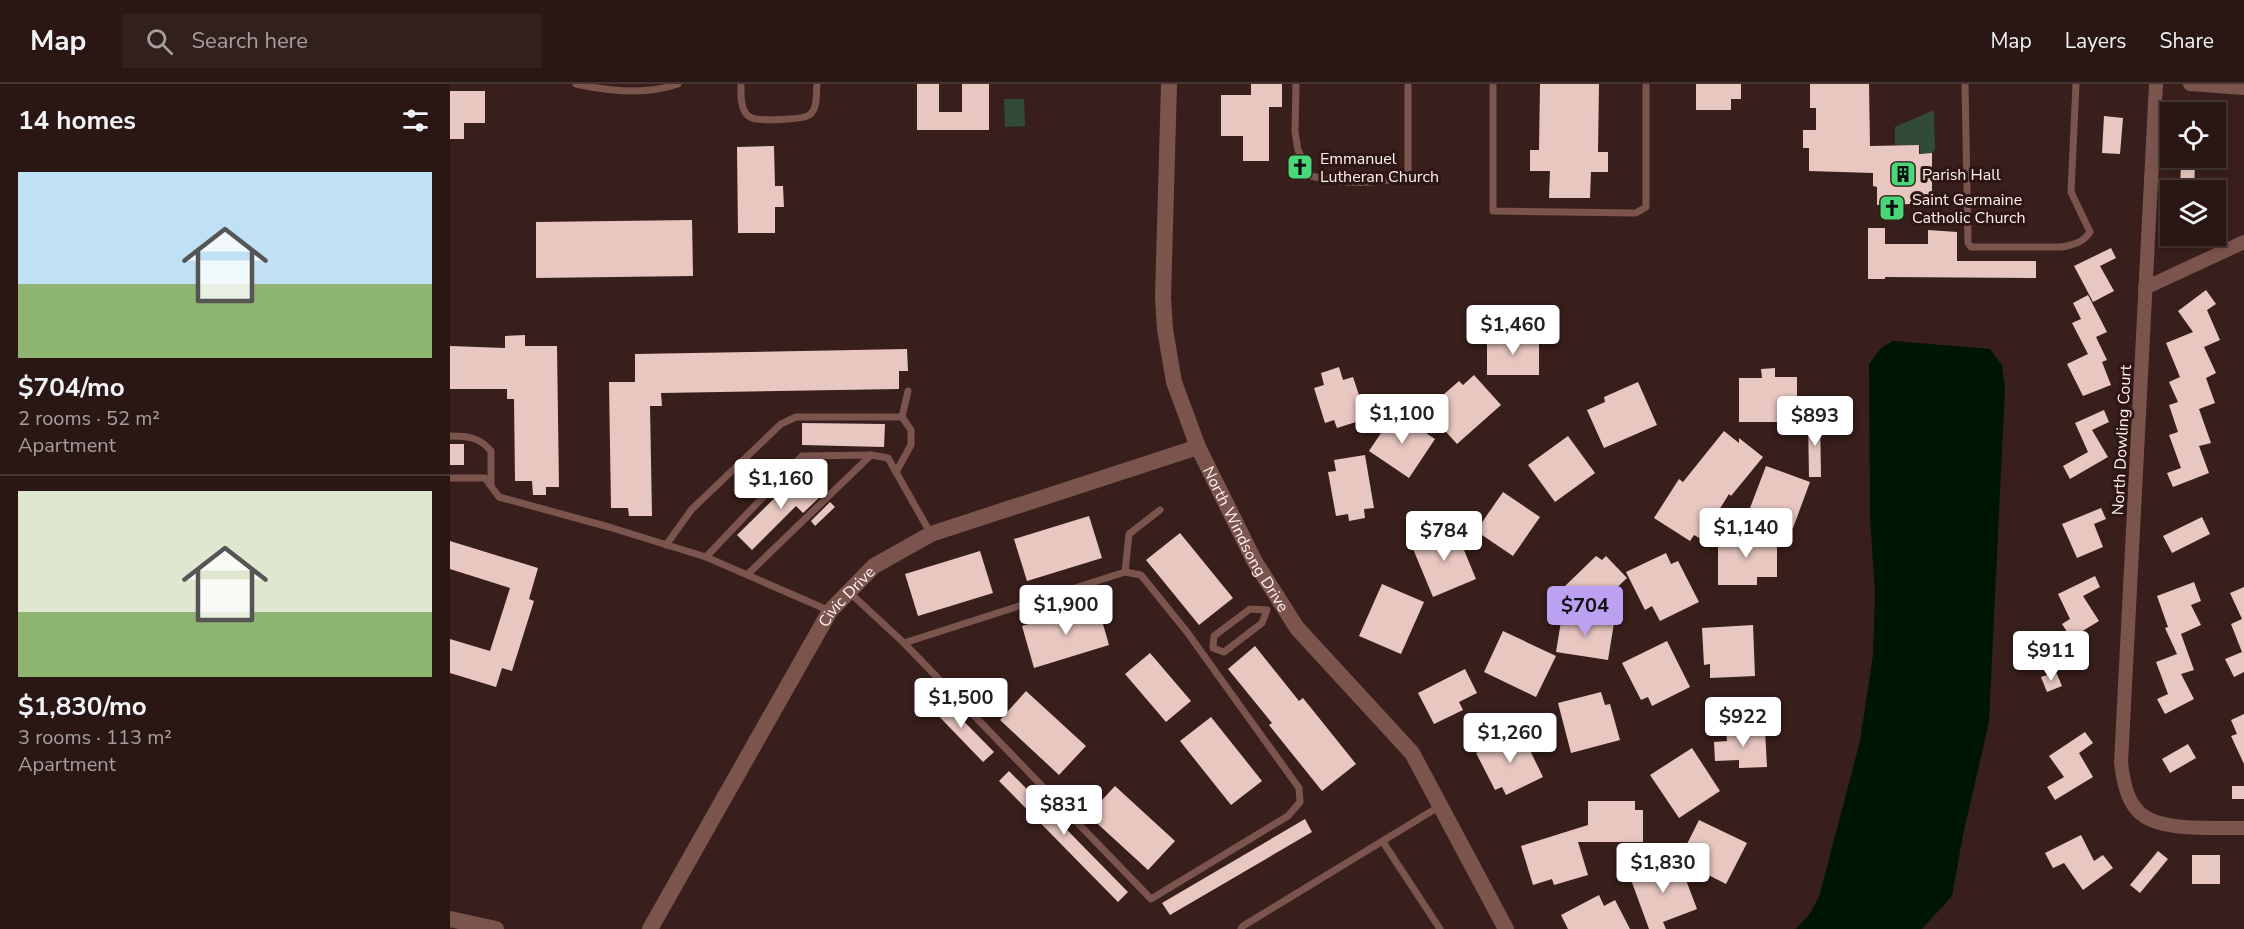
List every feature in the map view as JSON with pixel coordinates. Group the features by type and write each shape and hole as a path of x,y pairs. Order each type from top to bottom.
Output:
{"street":[{"name":"North Windsong Drive","path":"1169,84 1163,298 1165,330 1174,382 1198,447 1255,562 1274,607 1297,628 1412,753 1504,928"},
{"name":"North Dowling Court","path":"2156,84 2121,762 2124,782 2130,797 2138,811 2153,822 2178,826 2244,828"},
{"path":"2190,84 2244,88"},
{"path":"2145,288 2244,242"},
{"name":"Civic Drive","path":"650,929 830,611 874,566 931,534 1198,447"},
{"path":"450,919 496,929"}],"lane":[{"path":"576,84 600,89 654,90 678,84"},
{"path":"741,84 741,98 745,114 751,118 808,116 813,111 816,101 817,84"},
{"path":"1296,84 1295,132 1298,150 1311,176 1331,181 1387,182 1408,176 1408,84"},
{"path":"1493,84 1493,210 1636,213 1646,207 1646,84"},
{"path":"1965,84 1968,243 1971,247 2071,246 2086,238 2090,232 2071,192 2076,84"},
{"path":"896,472 911,445 911,430 902,417 908,391"},
{"path":"666,545 692,509 781,424 796,417 902,417"},
{"path":"450,436 468,436 483,442 491,451 491,486"},
{"path":"748,574 871,455"},
{"path":"706,557 802,456 871,455 888,458 931,534"},
{"path":"450,478 485,478 499,497 609,527 706,557 830,611"},
{"path":"1125,572 1129,534 1160,510"},
{"path":"849,592 904,643 1151,899 1288,816 1300,802 1299,788 1204,656 1141,575 1125,572 904,643"},
{"path":"1204,656 1213,648 1214,636 1250,609 1274,607"},
{"path":"1213,648 1224,652 1262,623 1274,607"},
{"path":"1241,929 1440,806"},
{"path":"1383,842 1440,929"}],"shaded area":[{"path":"1004,99 1024,99 1025,126 1005,127"},
{"path":"1934,110 1935,150 1932,153 1920,153 1920,145 1895,145 1895,127"},
{"path":"1893,341 1990,349 2002,365 2005,388 1989,722 1963,835 1952,896 1922,929 1796,929 1809,915 1819,897 1860,741 1873,655 1875,593 1870,517 1869,364 1881,348"}],"building":[{"path":"917,84 939,84 939,112 962,112 962,84 989,84 989,130 917,130"},
{"path":"1251,84 1282,84 1282,107 1269,107 1269,161 1243,161 1243,136 1221,136 1221,95 1251,95"},
{"path":"1540,84 1599,84 1598,152 1608,152 1608,172 1591,172 1590,198 1549,198 1550,171 1530,171 1530,150 1539,150"},
{"path":"1696,84 1741,84 1741,99 1731,99 1731,110 1696,110"},
{"path":"1810,84 1869,84 1870,146 1919,145 1919,154 1932,153 1932,197 1912,198 1912,204 1877,205 1877,187 1873,186 1873,173 1809,171 1809,148 1803,148 1803,130 1816,130 1816,108 1810,108"},
{"path":"450,91 485,91 485,123 464,123 464,139 450,139"},
{"path":"2104,116 2123,118 2120,154 2102,153"},
{"path":"774,146 775,186 783,186 784,207 775,207 775,233 738,233 737,147"},
{"path":"2181,168 2195,168 2194,180 2180,180"},
{"path":"692,220 693,276 536,278 536,222"},
{"path":"1868,228 1885,228 1885,244 1928,244 1928,230 1957,232 1957,261 2036,261 2036,278 1885,277 1885,279 1868,279"},
{"path":"2111,248 2116,258 2100,266 2114,291 2093,302 2074,266"},
{"path":"2206,290 2216,304 2207,310 2220,340 2204,347 2216,373 2206,378 2215,403 2199,409 2211,443 2199,446 2209,473 2173,487 2167,473 2181,468 2169,435 2178,432 2169,405 2178,402 2169,382 2180,377 2166,343 2193,332 2178,311"},
{"path":"2088,295 2107,332 2096,337 2107,360 2102,362 2111,385 2083,396 2067,364 2088,354 2072,323 2081,319 2073,303"},
{"path":"525,335 525,346 557,346 559,487 546,487 546,495 533,495 532,481 515,481 514,399 507,399 507,389 450,389 450,346 505,348 505,336"},
{"path":"1487,338 1539,338 1539,375 1487,375"},
{"path":"907,349 908,371 899,371 899,389 661,393 662,406 650,406 652,516 629,516 628,508 611,508 609,382 635,382 635,354"},
{"path":"1339,367 1343,380 1353,377 1363,407 1356,410 1359,421 1337,428 1334,420 1325,423 1314,388 1324,385 1321,373"},
{"path":"1775,368 1775,377 1797,377 1797,417 1777,418 1777,422 1739,422 1739,378 1762,378 1761,369"},
{"path":"1474,375 1501,405 1457,444 1426,410 1459,381 1463,385"},
{"path":"1638,382 1657,425 1604,448 1587,410 1605,402 1604,397"},
{"path":"2104,410 2109,422 2092,430 2108,457 2070,479 2063,466 2088,452 2075,423"},
{"path":"1395,412 1435,439 1409,478 1369,451"},
{"path":"1820,417 1821,477 1809,477 1808,418"},
{"path":"802,423 885,424 884,447 802,445"},
{"path":"1724,431 1739,443 1739,438 1763,457 1731,496 1729,494 1701,539 1694,535 1690,541 1654,518 1679,479 1683,482"},
{"path":"1568,436 1595,473 1555,502 1528,465"},
{"path":"450,444 464,444 464,465 450,465"},
{"path":"1365,455 1374,508 1364,509 1365,518 1349,521 1348,514 1336,516 1328,472 1336,471 1334,460"},
{"path":"1766,466 1810,482 1793,528 1762,518 1764,513 1750,508"},
{"path":"801,472 823,494 803,513 796,506 752,550 737,535"},
{"path":"1503,492 1540,517 1513,556 1476,531"},
{"path":"830,502 835,507 815,526 811,521"},
{"path":"2101,508 2106,519 2094,524 2103,547 2077,558 2062,524"},
{"path":"1089,516 1102,558 1027,581 1014,539"},
{"path":"2202,517 2210,534 2172,553 2163,536"},
{"path":"1454,526 1476,579 1433,597 1411,544"},
{"path":"1180,533 1233,598 1199,625 1146,560"},
{"path":"1718,535 1777,535 1777,577 1757,577 1757,585 1718,585"},
{"path":"450,541 538,568 529,599 534,601 512,671 502,668 496,687 450,673 450,639 490,651 510,588 450,569"},
{"path":"980,551 993,593 918,616 905,574"},
{"path":"1666,553 1671,564 1678,561 1699,602 1660,621 1652,606 1645,610 1626,572"},
{"path":"1596,556 1602,560 1606,556 1627,578 1589,614 1563,588"},
{"path":"2095,576 2100,587 2083,596 2099,621 2071,638 2062,624 2070,619 2058,594"},
{"path":"2194,582 2201,601 2191,605 2201,625 2181,634 2194,670 2181,674 2194,699 2165,714 2157,699 2168,694 2156,662 2177,654 2165,628 2168,627 2157,596"},
{"path":"1382,584 1424,602 1401,654 1359,636"},
{"path":"2244,587 2244,672 2234,677 2225,659 2242,652 2231,624 2242,619 2230,593"},
{"path":"1097,603 1109,645 1034,668 1022,626"},
{"path":"1562,615 1614,623 1608,660 1556,652"},
{"path":"1753,625 1755,676 1710,678 1710,664 1704,665 1702,628"},
{"path":"1503,631 1556,656 1536,697 1484,672"},
{"path":"1667,641 1690,687 1652,706 1648,697 1641,700 1622,663"},
{"path":"1255,646 1299,701 1303,698 1356,764 1322,791 1269,725 1272,723 1228,669"},
{"path":"1150,653 1191,701 1166,722 1125,674"},
{"path":"1465,669 1477,693 1459,702 1463,710 1434,724 1418,693"},
{"path":"2056,672 2062,686 2047,692 2041,677"},
{"path":"1026,691 1086,746 1059,775 1000,720"},
{"path":"1601,692 1605,705 1610,704 1620,740 1571,753 1558,703"},
{"path":"938,695 994,752 983,762 928,705"},
{"path":"2244,714 2244,764 2231,736 2237,734 2231,720"},
{"path":"1211,717 1262,781 1231,805 1180,741"},
{"path":"1765,729 1767,767 1739,768 1739,760 1715,761 1714,742 1727,741 1726,731"},
{"path":"1521,732 1543,777 1506,795 1502,787 1495,790 1476,753"},
{"path":"2085,732 2093,743 2079,753 2093,777 2055,800 2047,787 2064,777 2049,756"},
{"path":"2188,744 2196,758 2170,773 2162,759"},
{"path":"1692,748 1720,791 1679,818 1650,775"},
{"path":"1009,771 1128,892 1118,902 999,781"},
{"path":"1115,786 1175,841 1148,870 1088,815"},
{"path":"2232,786 2244,786 2244,799 2232,799"},
{"path":"1588,801 1635,801 1635,810 1643,810 1643,842 1578,842 1588,875 1554,885 1552,879 1533,885 1521,846 1588,825"},
{"path":"1305,819 1312,832 1170,915 1162,903"},
{"path":"1699,820 1747,843 1726,884 1679,860"},
{"path":"2081,835 2094,861 2103,855 2113,868 2083,890 2064,863 2053,868 2045,853"},
{"path":"2158,851 2168,859 2140,893 2130,885"},
{"path":"2192,855 2220,855 2220,884 2192,884"},
{"path":"1678,859 1697,909 1663,922 1666,929 1649,929 1630,877"},
{"path":"1599,895 1604,906 1615,900 1630,929 1568,929 1561,915"}],"place":[{"name":"Emmanuel Lutheran Church","path":"1300,167"},
{"name":"Parish Hall","path":"1903,174"},
{"name":"Saint Germaine Catholic Church","path":"1892,208"}]}
